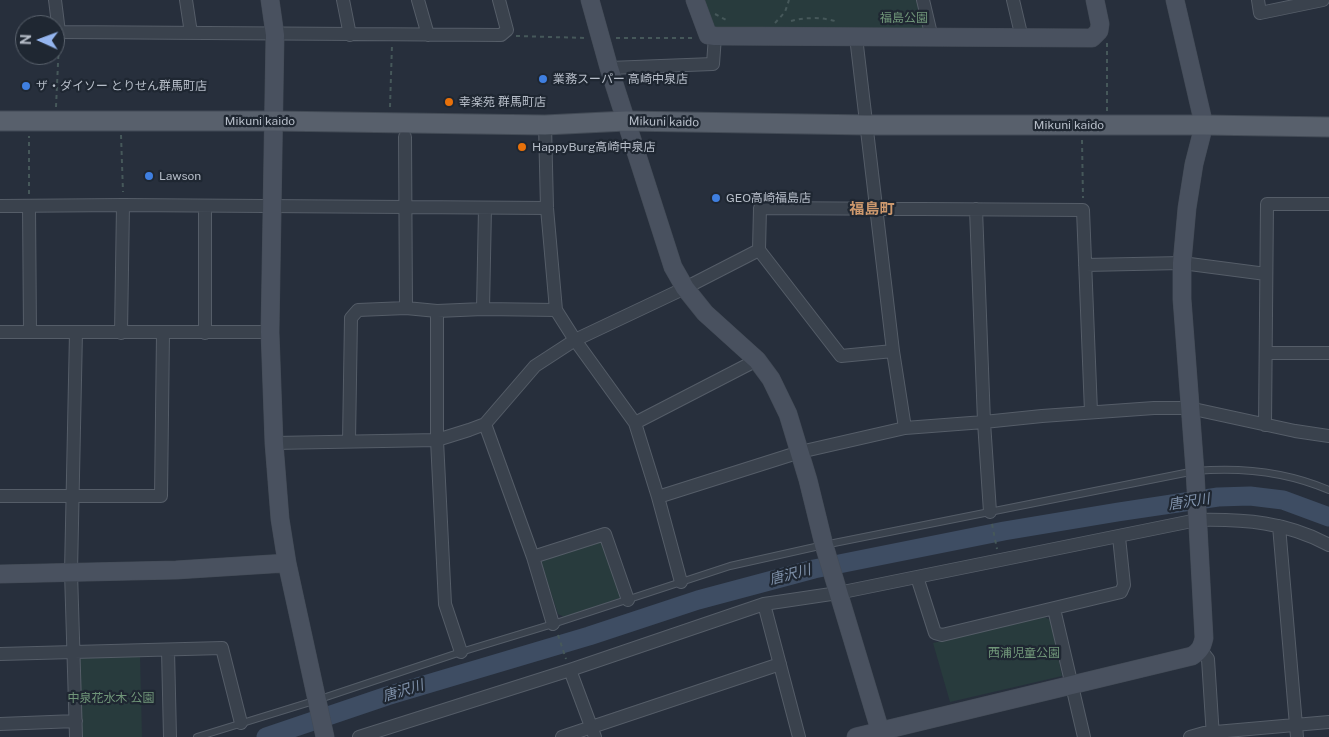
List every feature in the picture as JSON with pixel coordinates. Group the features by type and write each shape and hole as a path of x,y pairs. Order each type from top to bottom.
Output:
{"main road":[{"name":"Mikuni kaido","path":"0,121 274,121 545,125 626,121 867,125 1204,125 1329,128"}],"street":[{"path":"54,0 56,15"},
{"path":"186,0 191,33"},
{"path":"270,0 275,35 270,332 274,443 280,519 287,563 325,737"},
{"path":"344,0 350,35"},
{"path":"418,0 428,35"},
{"path":"65,32 275,35 501,35 507,30 499,0"},
{"path":"590,0 609,68 673,267 685,288 706,313 757,360 771,379 788,414 800,452 824,547 881,735"},
{"path":"609,68 712,64 711,35 694,0"},
{"path":"923,0 932,38"},
{"path":"1013,0 1022,38"},
{"path":"711,35 856,38 1092,38 1100,31 1095,0"},
{"path":"856,737 881,735 1071,685 1192,656 1201,650 1204,638 1195,475 1182,299 1182,263 1194,164 1204,125 1175,0"},
{"path":"1258,0 1260,13 1323,0"},
{"path":"856,38 905,428"},
{"path":"545,125 547,208 556,310 634,423 658,497 681,582"},
{"path":"405,137 406,308"},
{"path":"1265,425 1267,204 1329,204"},
{"path":"122,333 123,205"},
{"path":"0,206 547,208"},
{"path":"29,206 30,332"},
{"path":"205,333 206,206"},
{"path":"483,309 485,208"},
{"path":"894,351 841,356 759,250 760,208 1083,210 1091,412"},
{"path":"976,209 984,422 991,516"},
{"path":"274,443 437,440 484,424 535,366 575,340 685,288 759,250"},
{"path":"1085,265 1182,263 1266,274"},
{"path":"349,441 351,318 358,310 406,308 437,311 483,309 556,310"},
{"path":"437,311 437,440 445,604 461,652"},
{"path":"0,332 270,332"},
{"path":"76,332 71,572 76,737"},
{"path":"0,496 161,496 163,333"},
{"path":"1266,352 1329,353"},
{"path":"634,423 757,360"},
{"path":"658,497 800,452 905,428 1091,412 1189,408 1265,425 1329,436"},
{"path":"484,424 533,557 555,627"},
{"path":"358,737 402,724 568,666 764,604 917,577 1119,537 1197,517 1268,523 1313,536 1329,545"},
{"path":"1279,526 1296,731"},
{"path":"533,557 605,534 628,600"},
{"path":"917,577 935,633 942,634 1121,592 1124,585 1119,537"},
{"path":"0,574 176,570 287,563"},
{"path":"764,604 799,737"},
{"path":"1054,608 1084,737"},
{"path":"0,654 222,648 241,723"},
{"path":"168,650 170,737"},
{"path":"1201,650 1208,659 1213,735"},
{"path":"562,737 593,732 780,664"},
{"path":"568,666 593,732"},
{"path":"0,724 76,721"},
{"path":"1190,737 1296,731 1329,722"},
{"path":"402,724 405,737"}],"lane":[{"path":"197,737 317,700 461,652 555,627 730,566 1195,475 1238,470 1272,473 1302,480 1329,490"}],"path":[{"path":"773,24 785,12 789,0"},
{"path":"712,11 731,22"},
{"path":"1100,31 1109,42 1107,111"},
{"path":"390,123 392,35"},
{"path":"501,35 602,38 703,38 711,35"},
{"path":"56,121 58,65"},
{"path":"29,121 29,206"},
{"path":"121,121 123,205"},
{"path":"1082,136 1083,210"},
{"path":"991,516 998,552"},
{"path":"555,627 568,666"}],"green space":[{"name":"福島公園","path":"702,0 923,0 932,38 714,31"},
{"path":"602,541 622,593 620,598 564,617 558,614 541,562 542,558"},
{"name":"西浦児童公園","path":"1042,616 1051,620 1062,676 950,702 933,643"},
{"name":"中泉花水木 公園","path":"140,654 142,737 82,737 80,660 84,656"}],"waterway":[{"name":"唐沢川","path":"266,737 387,696 589,636 698,600 814,569 1004,531 1218,497 1250,496 1283,500 1329,517"}],"place":[{"name":"業務スーパー 高崎中泉店","path":"543,79"},
{"name":"ザ・ダイソー とりせん群馬町店","path":"26,86"},
{"name":"幸楽苑 群馬町店","path":"449,102"},
{"name":"HappyBurg高崎中泉店","path":"522,147"},
{"name":"Lawson","path":"149,176"},
{"name":"GEO高崎福島店","path":"716,198"}],"district":[{"name":"福島町","path":"872,209"}]}
